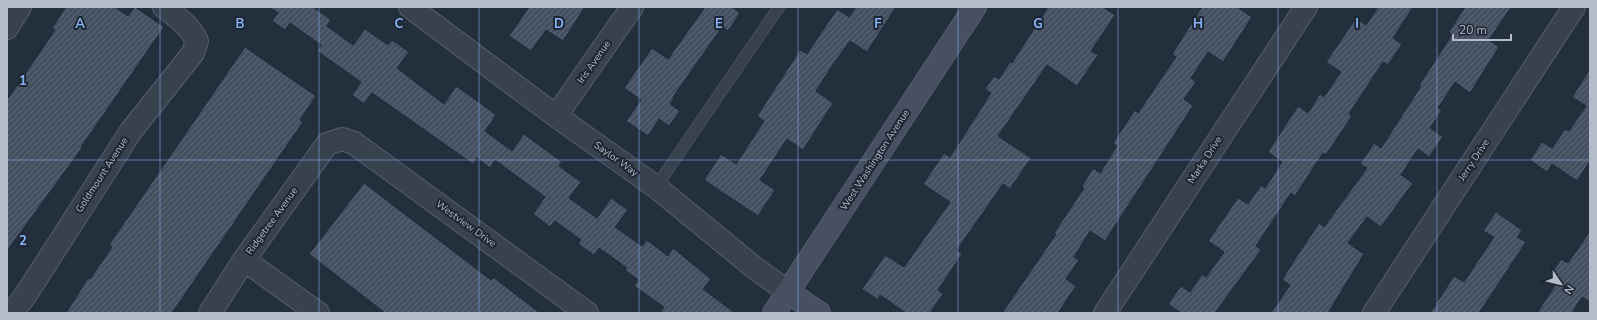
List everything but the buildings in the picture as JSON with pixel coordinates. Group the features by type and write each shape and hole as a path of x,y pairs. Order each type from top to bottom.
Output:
{"main road":[{"name":"West Washington Avenue","path":"774,313 975,7"},
{"name":"Saylor Way","path":"788,292 819,313"}],"street":[{"path":"7,28 20,7"},
{"name":"Goldmount Avenue","path":"12,313 25,296 131,131 193,53 197,41 184,22 164,7"},
{"name":"Saylor Way","path":"410,7 556,116 656,187 756,269 788,292"},
{"name":"Iris Avenue","path":"556,116 632,7"},
{"name":"Marka Drive","path":"1105,313 1306,7"},
{"name":"Jerry Drive","path":"1374,313 1574,7"},
{"name":"Ridgetree Avenue","path":"210,313 244,260 327,144 342,139"},
{"name":"Westview Drive","path":"342,139 354,143 587,313"},
{"path":"244,260 318,313"}],"lane":[{"path":"656,187 779,7"}]}
